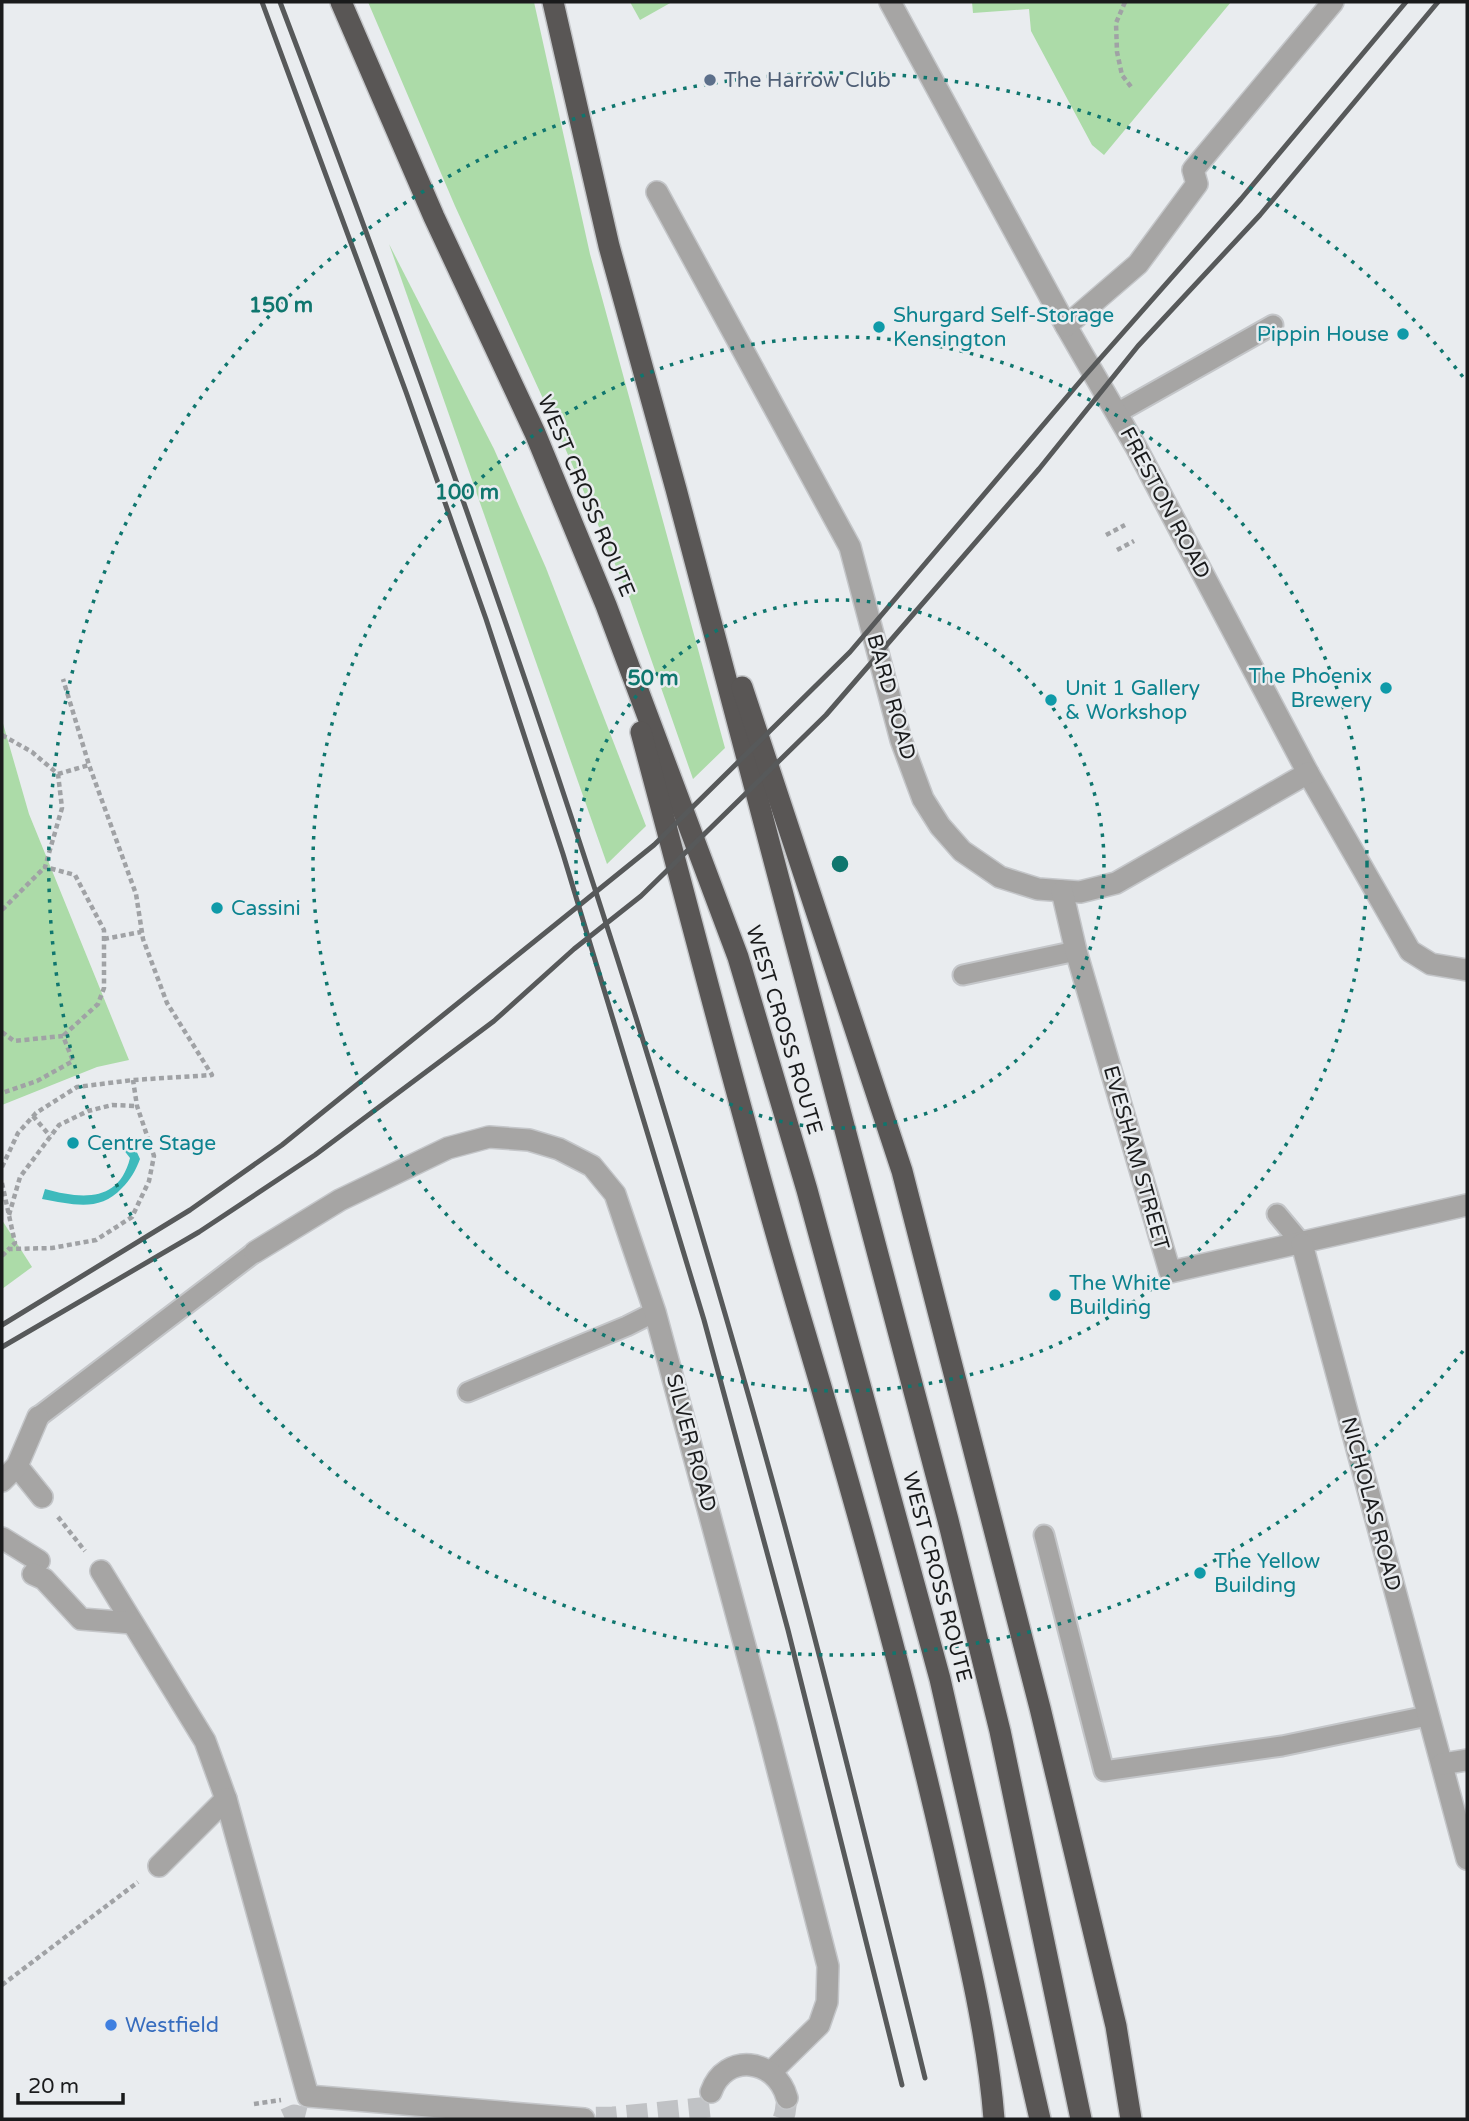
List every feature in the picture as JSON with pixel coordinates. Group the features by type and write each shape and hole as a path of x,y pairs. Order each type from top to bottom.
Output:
{"highway":[{"name":"WEST CROSS ROUTE","path":"341,2 434,217 535,433 607,605 738,957 807,1190 940,1679 1040,2119"},
{"name":"WEST CROSS ROUTE","path":"553,2 609,246 676,489 948,1520 1000,1731 1081,2119"},
{"path":"676,489 902,1171 1040,1708 1116,2026 1131,2119"},
{"path":"607,605 762,1187 858,1510 916,1730 978,2002 994,2119"}],"street":[{"name":"FRESTON ROAD","path":"890,2 1066,326 1117,413 1308,773 1410,951 1432,964 1467,970"},
{"path":"1066,326 1138,264 1198,184 1193,170 1333,2"},
{"name":"BARD ROAD","path":"657,192 850,547 901,740 923,799 940,827 962,850 1000,877 1038,889 1080,892 1116,883 1308,773"},
{"path":"1062,891 1076,951"},
{"name":"EVESHAM STREET","path":"1076,951 1170,1272 1467,1205"},
{"name":"SILVER ROAD","path":"255,1252 340,1200 448,1148 489,1137 529,1140 559,1149 592,1166 615,1194 655,1312 828,1966 827,2002 819,2025 771,2072"},
{"name":"NICHOLAS ROAD","path":"1302,1244 1467,1859"},
{"path":"38,1418 9,1474 42,1497"},
{"path":"2,1538 38,1570 81,1619 132,1623"},
{"path":"101,1571 205,1741 226,1799 308,2096 584,2119"},
{"path":"1443,1764 1467,1760"},
{"path":"159,1866 226,1799"},
{"path":"711,2092 724,2073 747,2064 760,2066 771,2072 780,2080 787,2098"}],"lane":[{"path":"1117,413 1273,325"},
{"path":"964,975 1076,951"},
{"path":"1277,1214 1302,1244"},
{"path":"38,1418 255,1252"},
{"path":"468,1392 655,1312"},
{"path":"1044,1535 1104,1771 1282,1746 1427,1716"}],"path":[{"path":"1125,2 1116,23 1116,52 1122,75 1132,88"},
{"path":"1106,535 1125,526"},
{"path":"1116,550 1134,541"},
{"path":"2,1167 18,1133 33,1116 77,1087 212,1075 167,1003 141,932 136,894 89,765 63,679"},
{"path":"2,735 32,752 58,774 62,808 46,867 2,910"},
{"path":"58,774 89,765"},
{"path":"2,1032 14,1041 63,1036 98,1004 104,988 104,930 75,875 46,867"},
{"path":"104,939 141,932"},
{"path":"2,1093 37,1081 73,1061 63,1036"},
{"path":"9,1249 52,1248 96,1240 132,1217 149,1181 154,1156 137,1106 133,1080"},
{"path":"9,1215 20,1177 59,1125 88,1111 112,1105 137,1106"},
{"path":"33,1116 50,1136"},
{"path":"2,1183 15,1242 2,1255"},
{"path":"42,1497 101,1571"},
{"path":"2,1985 159,1866"}],"green space":[{"path":"368,2 534,2 590,254 725,748 693,779 630,599 556,427 455,206"},
{"path":"630,2 672,2 640,20"},
{"path":"972,2 1231,2 1104,155 1092,145 1031,31 1029,9 973,13"},
{"path":"389,244 494,449 546,568 646,826 607,864"},
{"path":"2,720 29,814 129,1060 97,1067 2,1105"},
{"path":"2,1220 32,1267 2,1289"}],"water":[{"path":"135,1148 140,1159 132,1175 122,1188 104,1201 85,1205 42,1199 45,1189 72,1195 97,1194 108,1190 125,1173 130,1158 123,1149"}],"tunnel":[{"path":"783,2119 787,2098"},
{"path":"565,2118 613,2117 710,2107"},
{"path":"285,2119 294,2115 310,2119"},
{"path":"451,2119 488,2119"}],"railway":[{"path":"262,2 406,392 486,619 563,854 704,1320 788,1630 902,2085"},
{"path":"280,2 375,255 511,638 638,1024 786,1529 925,2078"},
{"path":"2,1325 190,1210 282,1145 654,845 850,652 1083,378 1241,199 1406,2"},
{"path":"2,1347 199,1232 315,1155 494,1021 574,949 641,896 826,715 1039,469 1138,346 1260,215 1438,2"}],"place":[{"name":"The Harrow Club","path":"710,80"},
{"name":"Shurgard Self-Storage Kensington","path":"879,327"},
{"name":"Pippin House","path":"1403,334"},
{"name":"The Phoenix Brewery","path":"1386,688"},
{"name":"Unit 1 Gallery & Workshop","path":"1051,700"},
{"name":"Cassini","path":"217,908"},
{"name":"Centre Stage","path":"73,1143"},
{"name":"The White Building","path":"1055,1295"},
{"name":"The Yellow Building","path":"1200,1573"},
{"name":"Westfield","path":"111,2025"}]}
